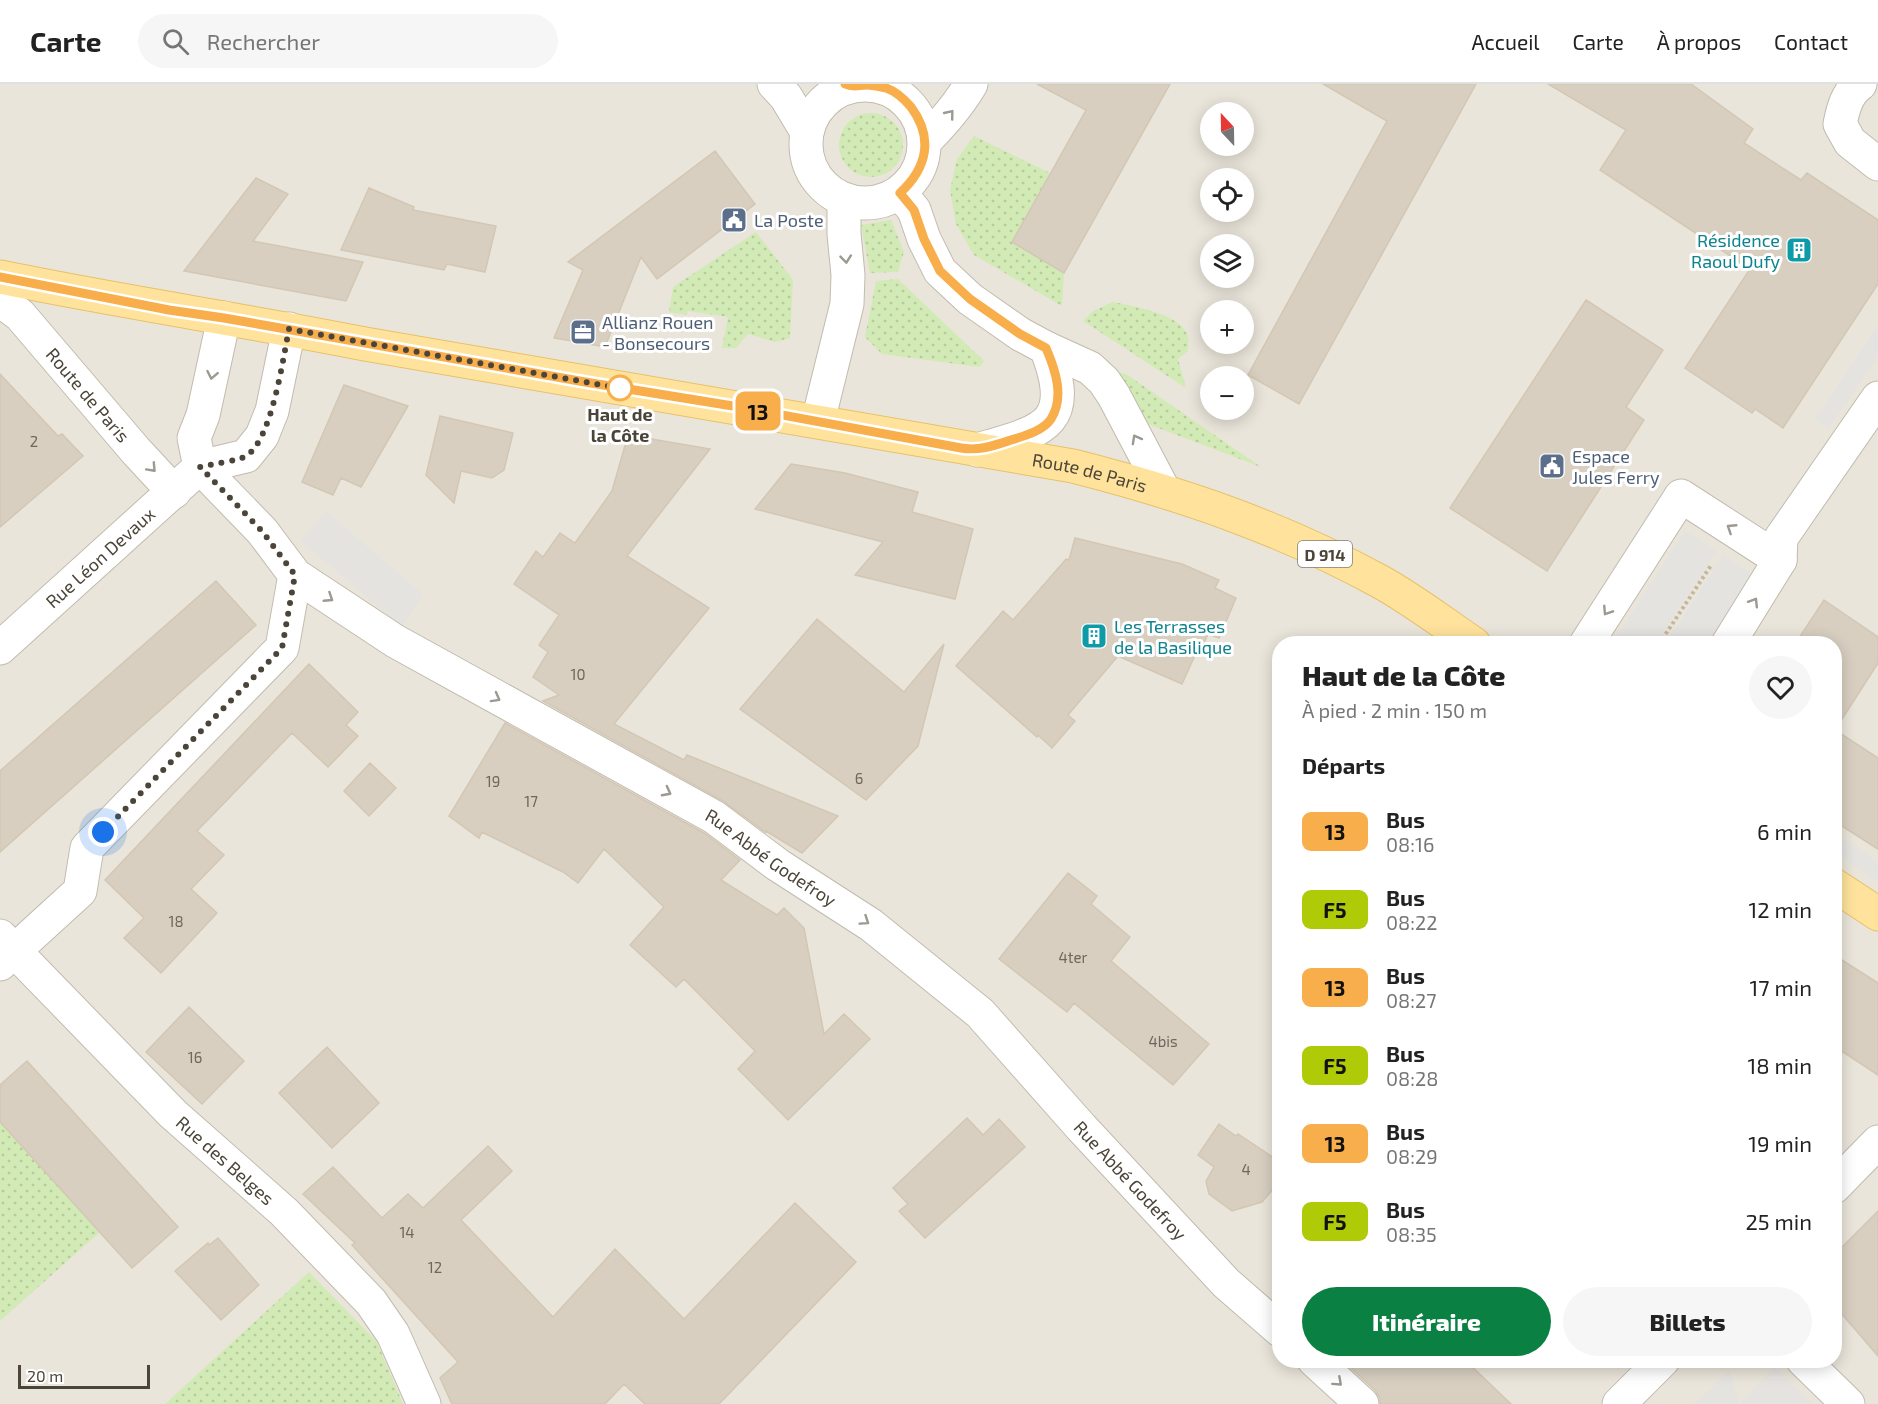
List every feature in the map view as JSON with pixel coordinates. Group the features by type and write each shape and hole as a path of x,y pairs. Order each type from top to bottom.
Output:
{"main road":[{"name":"Route de Paris","path":"0,278 169,310 1073,466 1164,490 1293,538 1381,582 1462,636"},
{"path":"1842,890 1878,914"}],"street":[{"path":"774,84 786,97 807,132"},
{"path":"925,141 943,123 971,84"},
{"path":"1860,84 1856,86 1844,104 1840,124 1850,142 1878,164"},
{"path":"847,85 891,86 920,120 925,141 924,157 919,171 900,193 882,202 863,204 844,200 831,193 813,173 807,160 805,146 812,117 821,104 847,85"},
{"path":"900,193 914,210 924,239 940,271 970,299 1020,334 1090,368 1104,381 1164,490"},
{"path":"818,421 847,304 848,275 844,234 844,200"},
{"name":"Route de Paris","path":"0,300 20,315 174,492"},
{"path":"224,318 204,416 194,438 200,467 246,456 262,436 272,411 289,329"},
{"path":"977,450 1038,430 1051,420 1058,388 1054,367 1046,348"},
{"path":"1733,636 1780,560 1781,538 1878,398"},
{"name":"Rue Léon Devaux","path":"0,648 200,467"},
{"name":"Rue Abbé Godefroy","path":"200,467 262,531 295,575 395,641 714,817 778,865 871,925 980,1013 1081,1127 1219,1275 1272,1323"},
{"path":"1591,636 1682,496 1780,560"},
{"path":"5,950 80,891 87,848 282,648 295,575"},
{"name":"Rue des Belges","path":"5,950 173,1114 284,1212 371,1302 393,1334 424,1404"},
{"path":"1842,1179 1878,1142"},
{"path":"1323,1368 1362,1404"},
{"path":"1619,1404 1655,1368"},
{"path":"1811,1368 1848,1404"}],"path":[{"path":"1664,636 1715,561"}],"shaded area":[{"path":"0,84 1878,84 1878,1404 0,1404"},
{"path":"1878,325 1878,356 1829,428 1814,420"},
{"path":"326,511 423,594 402,627 301,541"},
{"path":"1685,531 1717,552 1661,636 1617,636"},
{"path":"1723,555 1755,576 1714,636 1670,636"},
{"path":"1842,838 1878,862 1878,882 1842,858"},
{"path":"1776,1368 1813,1404 1739,1404"},
{"path":"1730,1370 1739,1404 1694,1404"}],"green space":[{"path":"871,113 889,119 897,127 903,145 897,163 889,171 871,177 853,171 845,163 839,145 845,127 853,119"},
{"path":"974,136 1050,173 1012,242 1064,273 1062,306 974,255 956,224 950,190 957,159"},
{"path":"891,220 904,252 898,272 870,273 861,225"},
{"path":"756,232 793,280 790,338 775,342 748,334 736,348 722,348 728,317 688,311 686,315 669,312 673,287"},
{"path":"898,279 984,361 980,367 882,354 865,337 876,281"},
{"path":"1113,302 1156,312 1177,322 1184,329 1188,339 1188,351 1178,359 1186,388 1083,321 1093,311"},
{"path":"1114,371 1126,374 1261,467 1148,424 1129,405"},
{"path":"0,1122 100,1232 0,1321"},
{"path":"309,1272 377,1342 403,1404 165,1404"}],"building":[{"path":"1037,84 1170,84 1064,273 1012,242 1086,110"},
{"path":"1323,84 1476,84 1299,404 1254,378 1253,366 1387,121"},
{"name":"Résidence Raoul Dufy","path":"1548,84 1691,84 1753,129 1744,143 1801,180 1807,173 1878,220 1878,284 1783,428 1755,409 1752,413 1685,368 1750,269 1600,170 1626,130"},
{"path":"715,151 755,204 657,279 641,257 605,347 554,338 583,270 568,262"},
{"path":"256,178 288,194 253,241 363,262 346,301 184,271"},
{"path":"369,188 414,207 413,210 496,226 485,272 447,264 444,270 341,250"},
{"path":"1586,300 1663,350 1626,407 1644,420 1547,571 1450,508"},
{"path":"0,374 58,436 62,434 83,456 0,527"},
{"path":"344,385 408,406 361,487 341,478 333,495 302,482"},
{"path":"440,416 513,433 504,470 492,478 461,471 454,503 426,475"},
{"path":"628,435 710,449 627,556 709,608 614,724 684,760 687,755 838,816 802,853 765,832 723,801 543,701 559,695 533,677 548,652 539,645 559,615 514,584 536,551 543,557 560,533 575,543 612,491"},
{"path":"791,464 845,473 918,492 912,512 973,529 955,599 855,575 883,542 755,509"},
{"name":"Les Terrasses de la Basilique","path":"1075,538 1182,564 1219,580 1215,588 1236,598 1219,638 1208,634 1199,654 1196,653 1182,684 1118,656 1068,715 1075,721 1052,748 956,666 1003,611 1013,620 1066,559 1069,560"},
{"path":"216,581 256,625 0,852 0,771"},
{"path":"1824,600 1878,637 1878,663 1842,719 1842,636 1800,636"},
{"path":"817,619 904,692 944,644 918,746 866,800 740,709"},
{"path":"309,664 358,712 346,725 358,736 328,767 292,733 197,831 224,855 191,889 217,913 161,973 124,938 144,918 105,880"},
{"path":"505,723 704,833 740,860 721,880 777,915 784,908 804,928 824,1034 844,1014 870,1039 788,1120 738,1069 755,1051 684,979 676,987 630,945 664,907 604,849 578,883 563,872 482,832 479,838 449,816"},
{"path":"1842,735 1878,758 1878,849 1842,826"},
{"path":"370,763 396,788 369,816 344,791"},
{"path":"1068,873 1097,896 1091,904 1130,937 1111,961 1209,1044 1173,1085 1074,1003 1067,1012 999,959"},
{"path":"1842,960 1878,983 1878,1075 1842,1051"},
{"path":"189,1007 244,1061 202,1104 146,1052"},
{"path":"327,1047 379,1103 332,1148 279,1093"},
{"path":"27,1061 178,1227 132,1268 0,1122 0,1085"},
{"path":"967,1118 983,1135 999,1119 1025,1147 925,1238 899,1211 908,1204 893,1188"},
{"path":"1219,1124 1272,1157 1272,1190 1262,1202 1232,1211 1209,1194 1206,1181 1214,1167 1198,1155"},
{"path":"488,1146 512,1171 461,1220 553,1317 615,1249 684,1319 795,1203 856,1262 719,1404 645,1404 624,1384 605,1404 452,1404 440,1378 458,1362 352,1245 355,1243 303,1194 333,1167 382,1218 408,1194 423,1208"},
{"path":"1878,1211 1878,1356 1842,1314 1842,1247"},
{"path":"218,1238 259,1285 221,1320 175,1271 208,1243 209,1245"},
{"path":"1351,1368 1473,1368 1511,1404 1380,1404 1380,1398 1375,1390"}],"bus line":[{"name":"13","path":"0,277 169,310 192,312 365,344 739,407 961,448 977,450 1038,430 1051,420 1058,388 1054,367 1046,348 1020,334 970,299 940,271 924,239 914,210 900,193 919,171 924,157 925,141 920,120 906,101 887,89 868,85 850,87 845,84"}],"place":[{"name":"La Poste","path":"734,220"},
{"name":"Résidence Raoul Dufy","path":"1799,250"},
{"name":"Allianz Rouen - Bonsecours","path":"583,332"},
{"name":"Haut de la Côte","path":"620,388"},
{"name":"Espace Jules Ferry","path":"1552,466"},
{"name":"Les Terrasses de la Basilique","path":"1094,636"}],"route":[{"path":"103,832 282,648 295,575 262,531 200,467 246,456 262,436 272,411 289,329 630,390 620,388"}]}
